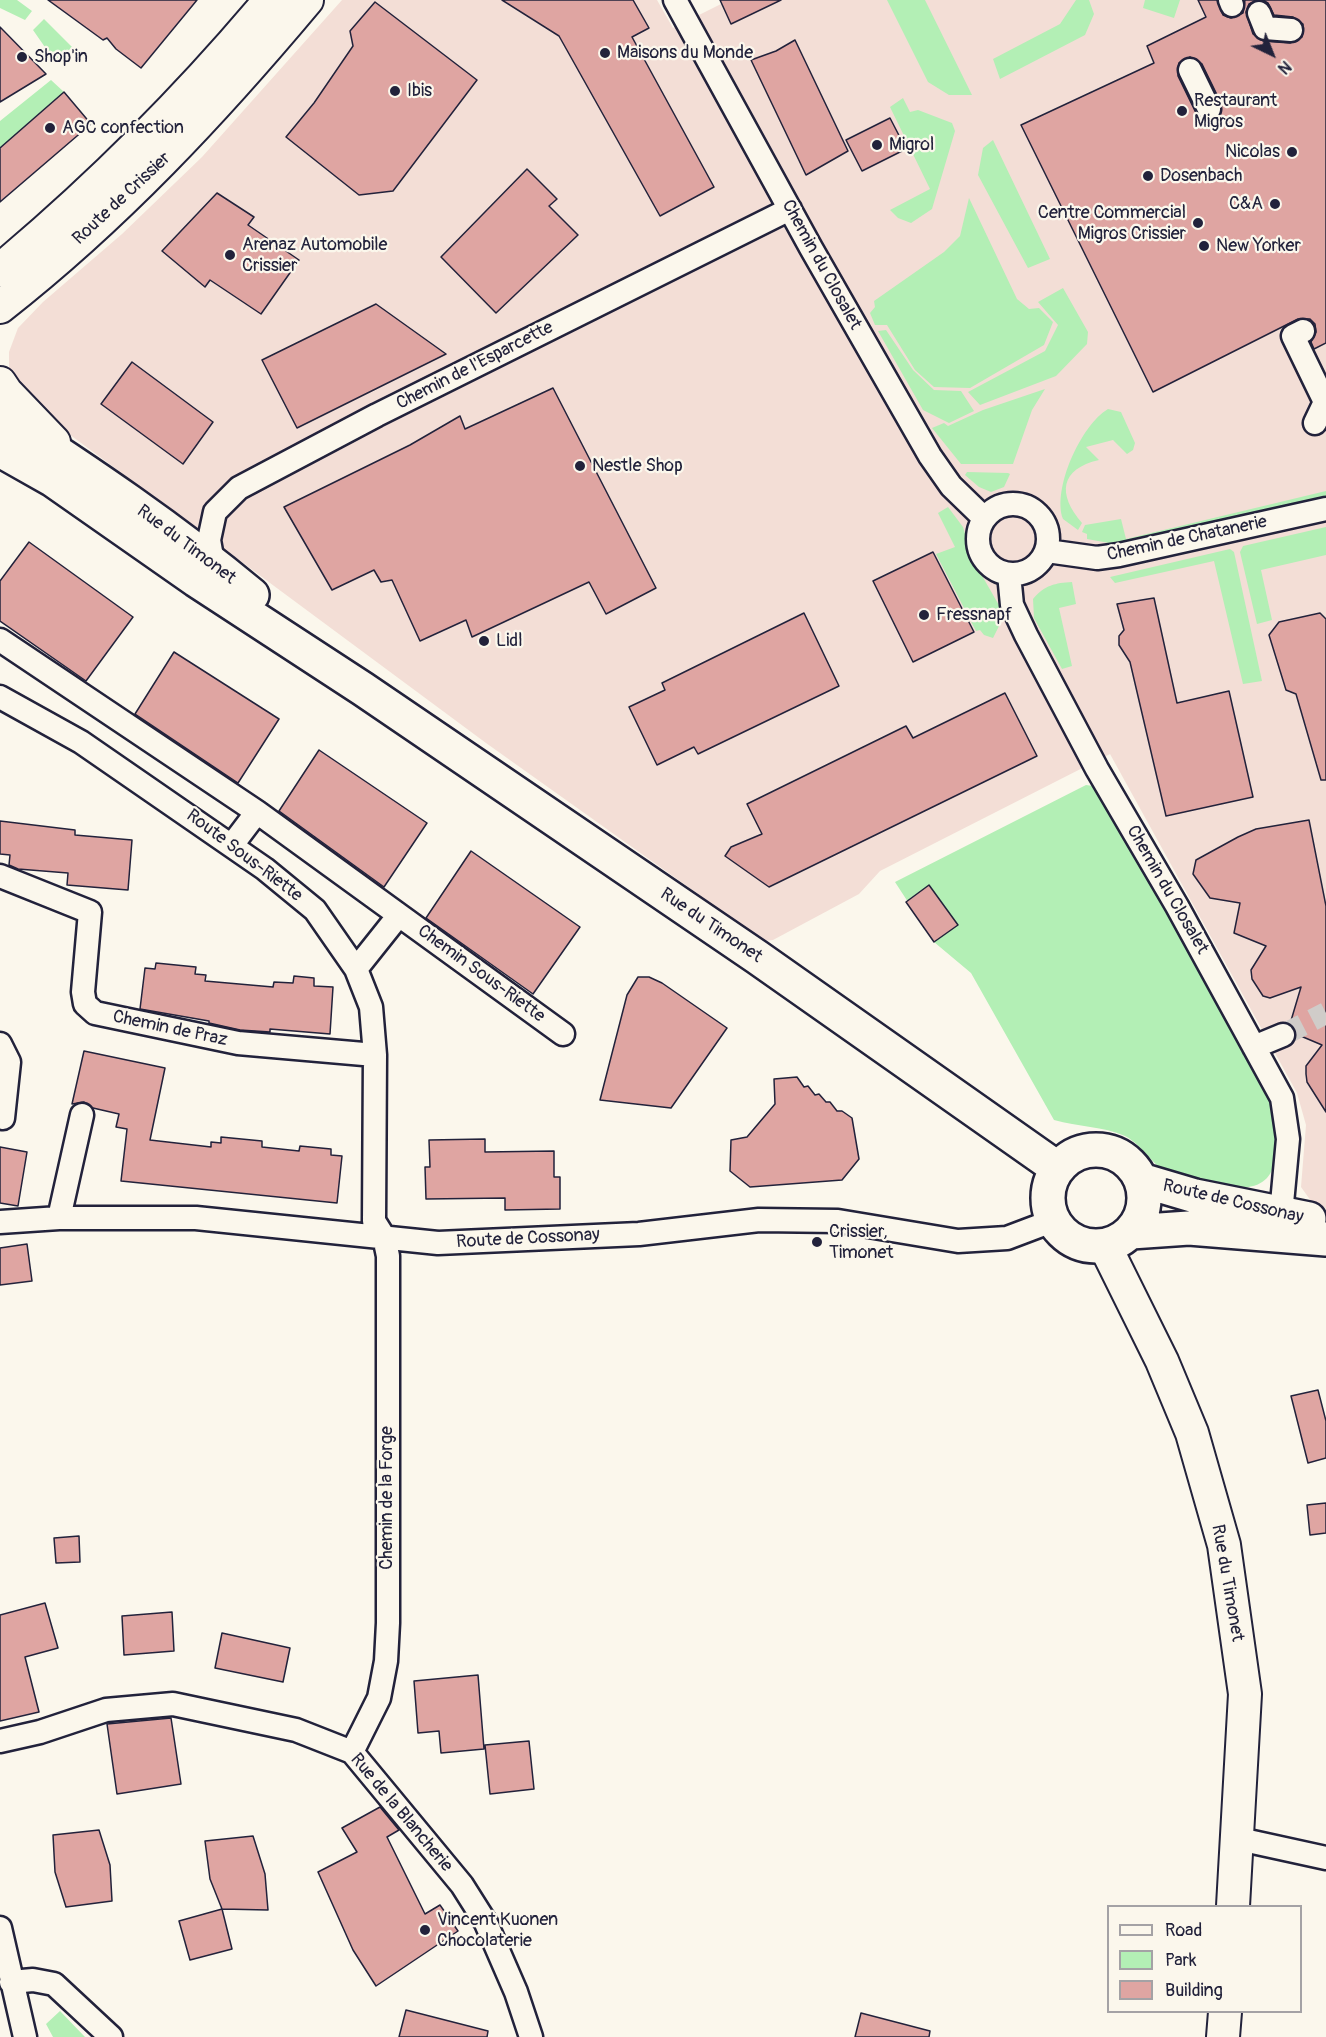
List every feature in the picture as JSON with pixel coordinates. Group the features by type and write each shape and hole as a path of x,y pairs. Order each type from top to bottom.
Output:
{"main road":[{"name":"Route de Crissier","path":"5,281 182,100 270,0"},
{"name":"Route de Crissier","path":"5,281 119,204 185,139 307,0"},
{"path":"0,324 5,281"},
{"path":"0,382 6,392 76,464"},
{"name":"Rue du Timonet","path":"0,415 76,464 213,563 363,689"},
{"name":"Rue du Timonet","path":"1,454 53,480 196,580 363,689 747,951 1057,1168"},
{"path":"1086,1150 1102,1150 1118,1155 1132,1165 1141,1180 1144,1207 1118,1239 1089,1247 1074,1242 1062,1234 1052,1221 1047,1194 1057,1168 1070,1157 1086,1150"},
{"name":"Route de Cossonay","path":"1141,1180 1195,1196 1326,1222"},
{"name":"Route de Cossonay","path":"1118,1239 1189,1228 1326,1239"},
{"name":"Rue du Timonet","path":"1118,1239 1162,1361 1192,1433 1224,1545 1245,1694 1239,1839 1233,1905"},
{"path":"1223,2037 1225,2013"}],"street":[{"name":"Chemin du Closalet","path":"675,0 930,456 951,486 984,518"},
{"path":"695,37 696,0"},
{"path":"1259,13 1265,28 1291,30"},
{"path":"1190,70 1209,109"},
{"name":"Chemin de l'Esparcette","path":"213,563 209,540 215,512 239,488 387,410 790,209"},
{"path":"1303,332 1293,336 1325,402 1315,423"},
{"path":"1008,504 1028,506 1044,520 1048,530 1047,551 1042,559 1028,571 1009,574 992,567 981,553 978,535 984,518 999,507 1008,504"},
{"name":"Chemin de Chatanerie","path":"1047,551 1097,558 1119,555 1326,509"},
{"name":"Chemin du Closalet","path":"1009,574 1012,605 1026,635 1097,769 1177,906 1282,1098 1288,1139 1281,1214"},
{"name":"Chemin Sous-Riette","path":"0,640 257,812 563,1034"},
{"name":"Route Sous-Riette","path":"0,697 23,707 81,742 232,845 315,910 357,969 371,1007 375,1055 374,1221 384,1237"},
{"path":"81,742 104,710"},
{"path":"232,845 257,812"},
{"name":"Chemin de Praz","path":"0,876 90,912 83,992 85,1004 95,1013 238,1043 375,1055"},
{"name":"Chemin Sous-Riette","path":"357,969 399,915"},
{"path":"1254,1047 1283,1035"},
{"path":"0,1044 9,1062 3,1118"},
{"path":"59,1218 82,1115"},
{"name":"Route de Cossonay","path":"0,1222 59,1218 196,1218 318,1233 438,1243 639,1234 759,1220 826,1220 958,1241 1007,1238 1052,1221"},
{"name":"Chemin de la Forge","path":"352,1752 379,1698 386,1661 388,1256 384,1237"},
{"name":"Rue de la Blancherie","path":"0,1741 40,1732 106,1710 172,1704 296,1730 352,1752 462,1885 486,1923 531,2037"},
{"path":"1239,1839 1326,1858"},
{"path":"0,1928 11,1982 26,2037"},
{"path":"11,1982 33,1980 54,1983 111,2037"}],"shaded area":[{"path":"342,0 657,0 673,28 729,0 1326,0 1326,1209 1311,1201 1301,1187 1306,1125 1297,1093 1110,754 880,871 859,894 773,940 764,941 486,743 46,417 9,373 9,352 18,328 43,302 122,234 202,157"}],"green space":[{"path":"0,0 17,0 32,11 25,20 0,8"},
{"path":"887,0 925,0 972,95 949,95 928,82"},
{"path":"1076,0 1089,0 1094,14 1085,35 1000,79 993,59 1060,24"},
{"path":"1145,0 1180,0 1174,18 1143,8"},
{"path":"44,19 72,47 56,63 33,30"},
{"path":"51,80 64,92 0,148 0,121"},
{"path":"903,98 910,112 918,110 952,123 955,131 932,209 911,223 898,218 890,210 930,189 890,107"},
{"path":"993,140 1050,259 1028,268 978,175 983,148"},
{"path":"969,198 1017,299 1029,309 1039,308 1053,322 1044,345 970,388 934,387 915,370 887,325 875,325 870,313 875,307 874,301 944,252 960,236"},
{"path":"1063,288 1088,332 1087,344 1056,376 980,405 968,392 1045,351 1058,325 1038,302"},
{"path":"886,330 913,370 934,390 961,391 974,411 949,423 923,410 878,331"},
{"path":"1045,389 1032,410 1013,464 961,464 932,428 944,423 948,426 983,410"},
{"path":"1108,409 1121,412 1135,443 1133,450 1127,454 1113,440 1086,447 1099,460 1076,470 1066,484 1069,502 1082,523 1078,530 1063,519 1061,506 1065,475 1088,429"},
{"path":"967,472 1010,474 1004,487 991,492 979,487 965,475"},
{"path":"1326,491 1326,498 1143,540 1109,543 1087,539 1087,534 1082,532 1085,525 1121,519 1126,539"},
{"path":"948,507 963,527 973,560 1000,607 1000,624 993,638 984,635 980,630 976,631 936,554 955,547 938,513"},
{"path":"1326,527 1326,555 1261,570 1272,620 1257,624 1240,552 1243,546"},
{"path":"1230,549 1234,552 1262,681 1243,684 1214,561 1115,583 1110,577"},
{"path":"1072,582 1076,604 1059,608 1072,666 1062,669 1034,618 1033,599 1051,586"},
{"path":"1086,785 1100,787 1270,1098 1276,1152 1273,1167 1267,1178 1256,1185 1240,1188 1176,1177 1164,1171 1125,1136 1108,1130 1054,1120 971,973 934,942 895,882"},
{"path":"60,2011 85,2037 53,2037 46,2024"}],"building":[{"path":"48,0 197,0 141,68 116,49 107,38 103,40"},
{"path":"502,0 633,0 649,28 632,37 714,187 660,216 559,36"},
{"path":"720,0 781,0 731,24"},
{"name":"Centre Commercial Migros Crissier","path":"1198,0 1217,0 1223,15 1231,18 1243,13 1245,0 1257,0 1249,4 1246,12 1253,34 1263,41 1290,43 1302,37 1303,24 1293,17 1274,15 1268,3 1262,0 1326,0 1326,343 1314,349 1311,342 1316,332 1315,324 1310,319 1298,319 1153,392 1021,125 1154,63 1147,46 1206,17","holes":["1190,57 1202,64 1221,103 1220,116 1214,121 1207,122 1197,115 1178,76 1179,63"]},
{"name":"Ibis","path":"375,2 477,80 393,191 359,195 286,137 314,103 353,46 350,31"},
{"path":"0,27 46,74 0,102"},
{"path":"795,40 848,151 806,175 751,60 776,51"},
{"path":"64,92 91,124 0,202 0,148"},
{"path":"890,118 906,149 862,171 846,140"},
{"path":"527,169 557,199 549,206 578,235 496,313 441,257"},
{"name":"Arenaz Automobile Crissier","path":"217,193 254,217 248,225 299,260 261,314 210,280 205,287 162,251"},
{"path":"376,304 446,354 297,428 262,360"},
{"path":"132,362 213,422 183,464 101,404"},
{"path":"553,388 656,588 606,614 589,582 472,637 466,620 420,641 392,580 381,582 374,570 332,590 284,507 410,445 460,416 465,429"},
{"path":"29,542 133,617 86,681 0,621 0,581"},
{"path":"933,552 974,632 913,662 873,581"},
{"path":"1154,598 1177,703 1229,691 1253,797 1166,816 1130,662 1119,645 1119,636 1124,630 1117,604"},
{"path":"804,613 839,686 698,754 694,747 657,765 629,707 665,690 662,683"},
{"path":"1320,613 1326,619 1326,780 1321,780 1296,694 1286,690 1269,635 1279,622"},
{"path":"174,652 279,719 238,783 135,714"},
{"path":"1005,693 1037,756 769,887 725,856 731,847 762,834 747,804 906,726 913,738"},
{"path":"319,750 427,823 384,887 279,811"},
{"path":"1309,820 1326,906 1326,1112 1307,1082 1306,1074 1306,1066 1322,1045 1296,1034 1290,1024 1301,987 1270,998 1263,996 1252,979 1251,970 1266,946 1234,933 1240,903 1210,898 1193,874 1196,860 1238,837 1256,829"},
{"path":"0,821 75,830 75,835 132,840 128,890 67,885 68,873 18,869 9,865 10,855 0,854"},
{"path":"471,851 580,927 533,994 426,918"},
{"path":"929,885 958,925 934,942 906,902"},
{"path":"156,963 196,967 195,974 206,975 205,981 273,987 274,982 293,983 294,976 314,978 314,986 333,987 330,1034 270,1029 270,1032 240,1030 209,1023 209,1021 140,1009 145,968 155,969"},
{"path":"638,977 649,977 662,983 727,1028 671,1108 600,1100 627,995"},
{"path":"84,1051 165,1068 150,1140 211,1147 211,1142 221,1143 221,1137 262,1141 262,1147 299,1151 300,1146 331,1149 331,1155 342,1156 337,1203 121,1181 127,1129 116,1127 119,1114 93,1108 84,1102 72,1104"},
{"path":"797,1077 804,1087 808,1086 815,1095 819,1094 826,1102 830,1102 837,1111 842,1111 852,1118 859,1159 842,1180 750,1187 730,1171 731,1140 747,1137 775,1104 774,1079"},
{"path":"485,1139 485,1152 554,1151 554,1177 560,1177 560,1209 505,1210 505,1198 426,1199 425,1167 430,1167 429,1140"},
{"path":"0,1147 27,1152 18,1206 0,1203"},
{"path":"27,1244 32,1281 0,1285 0,1248"},
{"path":"1318,1390 1326,1421 1326,1458 1308,1463 1291,1396"},
{"path":"1326,1503 1326,1533 1310,1535 1307,1505"},
{"path":"79,1536 80,1562 56,1563 54,1538"},
{"path":"45,1603 58,1648 25,1657 39,1712 0,1721 0,1615"},
{"path":"172,1612 174,1651 124,1655 122,1616"},
{"path":"222,1633 290,1648 283,1682 215,1668"},
{"path":"478,1675 484,1749 441,1753 439,1731 418,1733 414,1681"},
{"path":"171,1718 181,1784 117,1794 107,1724"},
{"path":"529,1741 534,1789 490,1794 485,1745"},
{"path":"380,1807 399,1830 387,1837 425,1914 440,1905 458,1931 376,1986 353,1950 318,1872 357,1852 342,1828"},
{"path":"99,1830 110,1865 112,1901 66,1907 55,1872 53,1835"},
{"path":"253,1836 265,1874 268,1910 222,1909 210,1879 205,1841"},
{"path":"222,1909 232,1949 190,1960 179,1921"},
{"path":"406,2010 488,2031 487,2037 399,2037"},
{"path":"861,2013 930,2031 929,2037 855,2037"}],"tunnel":[{"path":"1283,1035 1326,1013"}],"place":[{"name":"Maisons du Monde","path":"605,53"},
{"name":"Shop'in","path":"22,57"},
{"name":"Ibis","path":"395,91"},
{"name":"Restaurant Migros","path":"1182,111"},
{"name":"AGC confection","path":"50,128"},
{"name":"Migrol","path":"877,145"},
{"name":"Nicolas","path":"1292,152"},
{"name":"Dosenbach","path":"1148,176"},
{"name":"C&A","path":"1275,204"},
{"name":"Centre Commercial Migros Crissier","path":"1198,223"},
{"name":"New Yorker","path":"1204,246"},
{"name":"Arenaz Automobile Crissier","path":"230,255"},
{"name":"Nestle Shop","path":"580,466"},
{"name":"Fressnapf","path":"924,615"},
{"name":"Lidl","path":"484,641"},
{"name":"Crissier, Timonet","path":"817,1242"},
{"name":"Vincent Kuonen Chocolaterie","path":"425,1930"}]}
